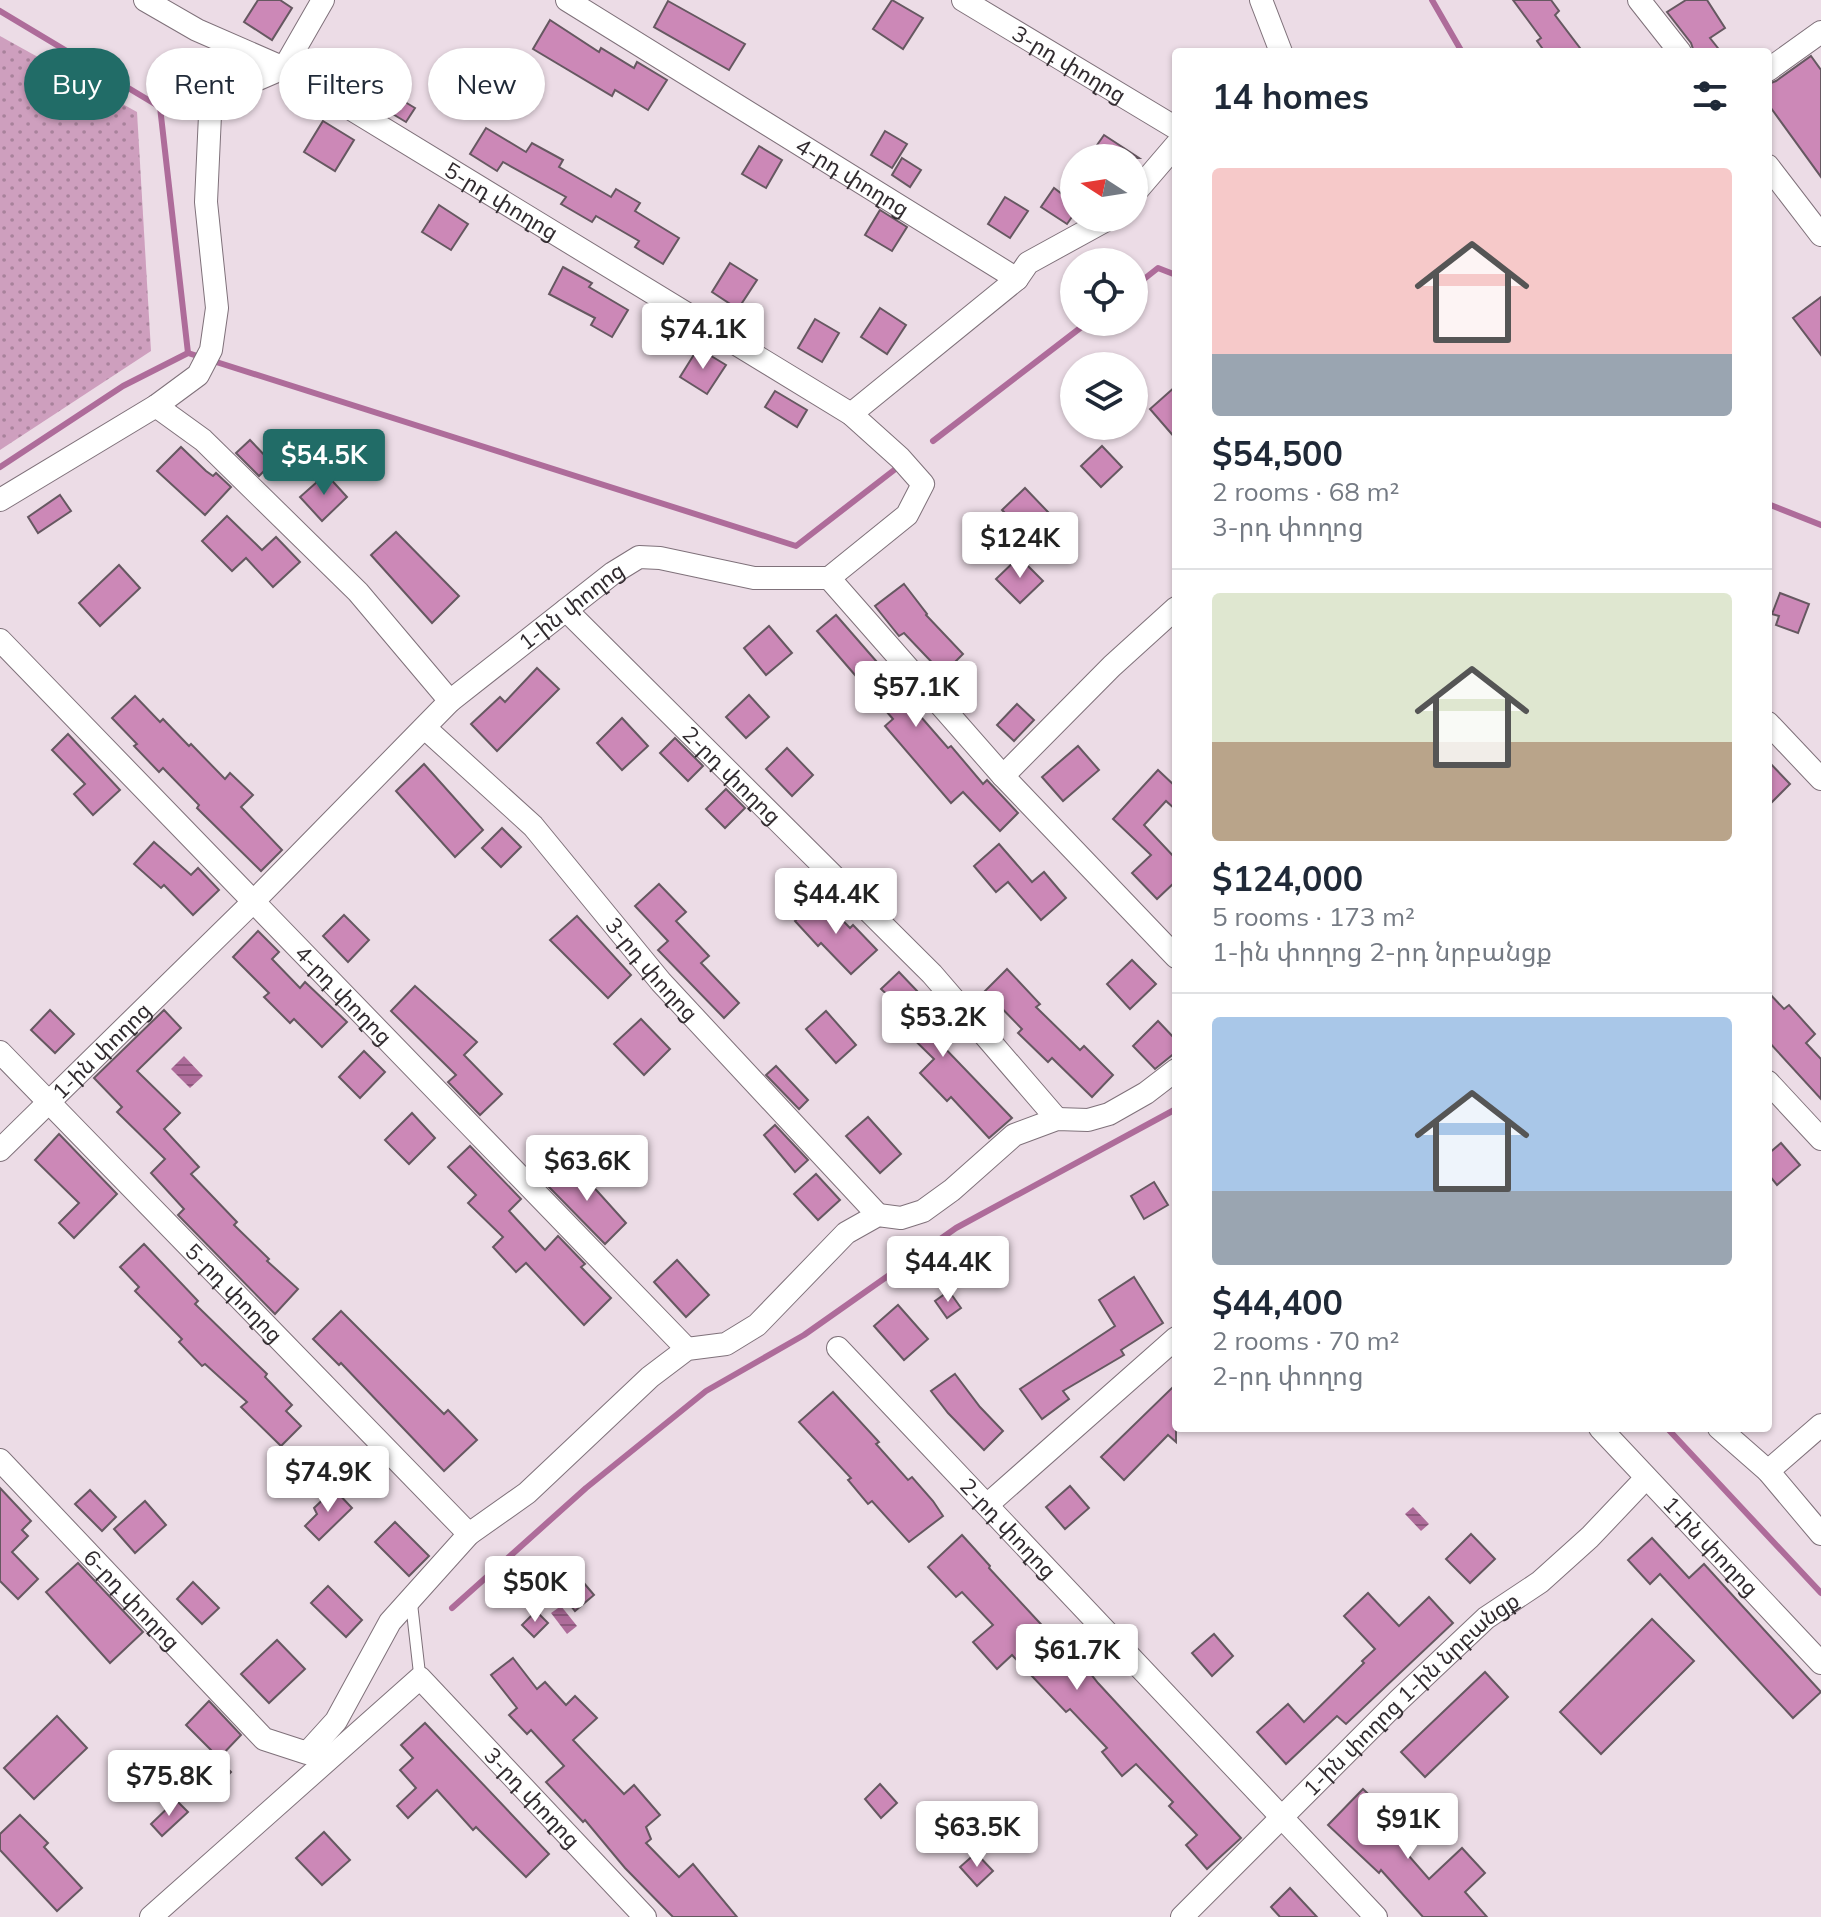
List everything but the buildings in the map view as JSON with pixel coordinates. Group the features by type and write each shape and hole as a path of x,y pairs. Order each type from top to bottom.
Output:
{"street":[{"name":"5-րդ փողոց","path":"145,0 197,30 279,66"},
{"path":"295,48 323,0"},
{"name":"4-րդ փողոց","path":"567,0 1017,279"},
{"name":"3-րդ փողոց","path":"963,0 1172,126"},
{"path":"1261,0 1279,48"},
{"path":"1639,0 1677,48"},
{"path":"1772,67 1821,32"},
{"path":"0,500 156,406 198,375 211,350 217,308 206,202 210,115 228,92 279,70"},
{"name":"5-րդ փողոց","path":"369,120 851,414 900,458 923,484 907,515 829,578"},
{"path":"1148,178 1172,150"},
{"path":"1772,171 1821,235"},
{"path":"851,414 1017,279 1028,263 1084,232"},
{"path":"156,406 203,440 358,592 450,701"},
{"name":"1-ին փողոց","path":"0,1150 254,901 450,701 613,573 639,557 660,558 754,578 829,578"},
{"path":"829,578 1003,776 1172,953"},
{"name":"2-րդ փողոց","path":"566,610 932,974 1057,1119"},
{"path":"1003,776 1112,666 1172,612"},
{"name":"4-րդ փողոց","path":"0,640 687,1349"},
{"path":"1772,727 1821,779"},
{"name":"3-րդ փողոց","path":"425,728 533,826 661,982 878,1215"},
{"name":"5-րդ փողոց","path":"0,1052 469,1534"},
{"path":"312,1760 390,1622 469,1534 527,1493 650,1377 687,1349 726,1344 757,1325 846,1233 878,1215 901,1218 923,1211 952,1190 1014,1135 1057,1119 1088,1120 1109,1114 1146,1093 1172,1073"},
{"path":"1772,1086 1821,1139"},
{"path":"987,1505 1172,1342"},
{"name":"2-րդ փողոց","path":"838,1348 1376,1917"},
{"path":"1768,1471 1821,1425"},
{"name":"1-ին փողոց","path":"1604,1432 1821,1663"},
{"path":"1724,1432 1768,1471 1821,1534"},
{"name":"6-րդ փողոց","path":"0,1460 264,1739 312,1760"},
{"name":"1-ին փողոց 1-ին նրբանցք","path":"1182,1917 1399,1700 1486,1618 1540,1582 1590,1537 1646,1478"},
{"path":"151,1917 312,1760 420,1678"},
{"name":"3-րդ փողոց","path":"420,1678 645,1917"}],"lane":[{"path":"411,1599 420,1678"}],"shaded area":[{"path":"0,36 24,49 24,120 130,120 130,108 137,112 151,351 0,450"},
{"path":"184,1056 203,1076 190,1088 171,1069"},
{"path":"1413,1507 1429,1524 1421,1531 1405,1514"},
{"path":"561,1606 577,1626 567,1634 551,1613"}],"waterway":[{"path":"1432,0 1460,48"},
{"path":"0,11 160,107 188,353"},
{"path":"1148,276 1158,268 1172,273"},
{"path":"933,441 1070,336"},
{"path":"0,467 123,386 188,353 796,546 898,467"},
{"path":"1772,506 1821,525"},
{"path":"452,1608 586,1488 706,1391 804,1335 956,1228 1172,1111"},
{"path":"1671,1432 1821,1593"}]}
